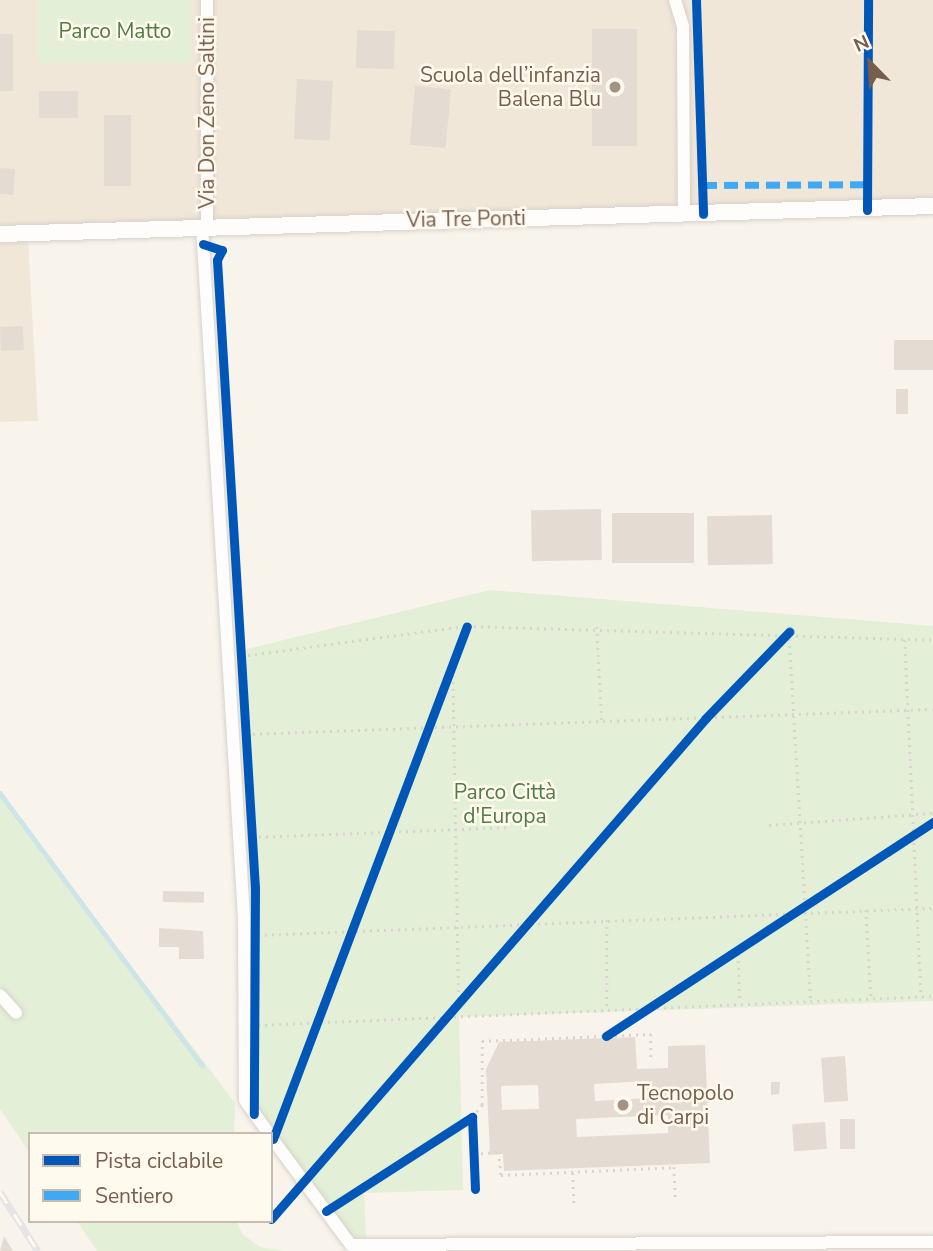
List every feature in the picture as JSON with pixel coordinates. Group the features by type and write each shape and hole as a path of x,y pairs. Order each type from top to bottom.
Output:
{"street":[{"name":"Via Don Zeno Saltini","path":"206,0 205,226 244,919 245,1100 268,1132"},
{"path":"675,0 683,27 684,214"},
{"name":"Via Tre Ponti","path":"0,234 933,206"},
{"path":"0,995 16,1013"},
{"name":"Via Don Zeno Saltini","path":"273,1139 351,1245 933,1242"}],"path":[{"path":"463,636 467,626"},
{"path":"241,656 467,626 597,626 933,640"},
{"path":"597,626 603,722"},
{"path":"770,651 789,632"},
{"path":"789,632 798,715 811,1001"},
{"path":"905,639 921,996"},
{"path":"240,643 242,669"},
{"path":"439,704 456,658"},
{"path":"453,668 459,1001"},
{"path":"697,728 715,708"},
{"path":"246,734 933,709"},
{"path":"425,741 434,716"},
{"path":"245,721 246,747"},
{"path":"769,825 933,813"},
{"path":"385,844 395,819"},
{"path":"904,841 933,822"},
{"path":"251,824 253,850"},
{"path":"252,837 508,827"},
{"path":"807,907 817,896"},
{"path":"770,926 807,907 866,910 933,908"},
{"path":"866,910 871,999"},
{"path":"255,935 791,913"},
{"path":"518,934 535,914"},
{"path":"347,944 357,919"},
{"path":"607,920 607,1008"},
{"path":"255,923 255,948"},
{"path":"726,954 748,940"},
{"path":"738,947 740,1002"},
{"path":"606,1036 668,991"},
{"path":"438,1026 468,992"},
{"path":"255,1025 645,1006 933,996"},
{"path":"313,1035 322,1009"},
{"path":"255,1012 255,1038"},
{"path":"461,1124 472,1117 482,1105 482,1041 651,1034 651,1059"},
{"path":"472,1117 472,1129"},
{"path":"473,1142 474,1166"},
{"path":"474,1154 499,1152 501,1175 674,1167 676,1200"},
{"path":"573,1172 574,1205"}],"shaded area":[{"path":"0,0 933,0 933,215 28,237 38,421 0,422"}],"green space":[{"name":"Parco Matto","path":"38,0 191,0 191,63 38,63"},
{"name":"Parco Città d'Europa","path":"490,590 933,626 933,1001 459,1017 463,1190 364,1193 366,1238 351,1239 253,1102 243,650"},
{"path":"0,792 235,1103 234,1132 28,1132 28,1150 0,1109"},
{"path":"78,1223 238,1223 242,1234 260,1247 283,1251 97,1251"}],"building":[{"name":"Scuola dell’infanzia Balena Blu","path":"592,29 637,29 637,146 592,146"},
{"path":"357,30 395,31 394,69 356,68"},
{"path":"0,34 13,34 13,91 0,91"},
{"path":"297,79 333,81 330,141 294,139"},
{"path":"415,86 451,89 446,148 410,145"},
{"path":"39,91 78,91 78,118 39,118"},
{"path":"104,115 131,115 131,186 104,186"},
{"path":"0,168 15,169 13,195 0,194"},
{"path":"23,326 24,350 1,351 0,327"},
{"path":"894,340 933,340 933,370 894,370"},
{"path":"896,389 908,389 908,414 896,414"},
{"path":"601,509 602,560 532,561 531,510"},
{"path":"612,513 694,513 694,563 612,563"},
{"path":"772,515 773,564 708,565 707,516"},
{"path":"163,891 204,892 204,903 163,902"},
{"path":"159,928 203,931 204,959 179,959 179,947 159,947"},
{"name":"Tecnopolo di Carpi","path":"635,1037 637,1069 668,1068 668,1046 705,1045 710,1163 504,1171 503,1154 490,1155 486,1069 499,1042","holes":["647,1081 647,1098 595,1101 594,1084","538,1085 539,1109 502,1110 501,1086","668,1115 668,1133 577,1137 576,1119"]},
{"path":"845,1056 848,1101 824,1103 821,1058"},
{"path":"771,1082 780,1082 779,1094 771,1095"},
{"path":"840,1119 855,1119 855,1149 840,1149"},
{"path":"825,1122 827,1149 794,1151 792,1124"},
{"path":"4,1236 13,1251 0,1251"}],"waterway":[{"path":"0,793 202,1065"}],"railway":[{"path":"0,1192 38,1251"}],"marked path":[{"path":"703,185 867,184"}],"cycle path":[{"path":"696,0 703,214"},
{"path":"867,210 868,0"},
{"path":"203,244 222,250 217,260 255,888 254,1114"},
{"path":"273,1139 467,626"},
{"path":"273,1217 706,718 789,632"},
{"path":"606,1036 933,822"},
{"path":"326,1211 472,1117 475,1189"}],"place":[{"name":"Scuola dell’infanzia Balena Blu","path":"615,87"},
{"name":"Tecnopolo di Carpi","path":"623,1105"}]}
